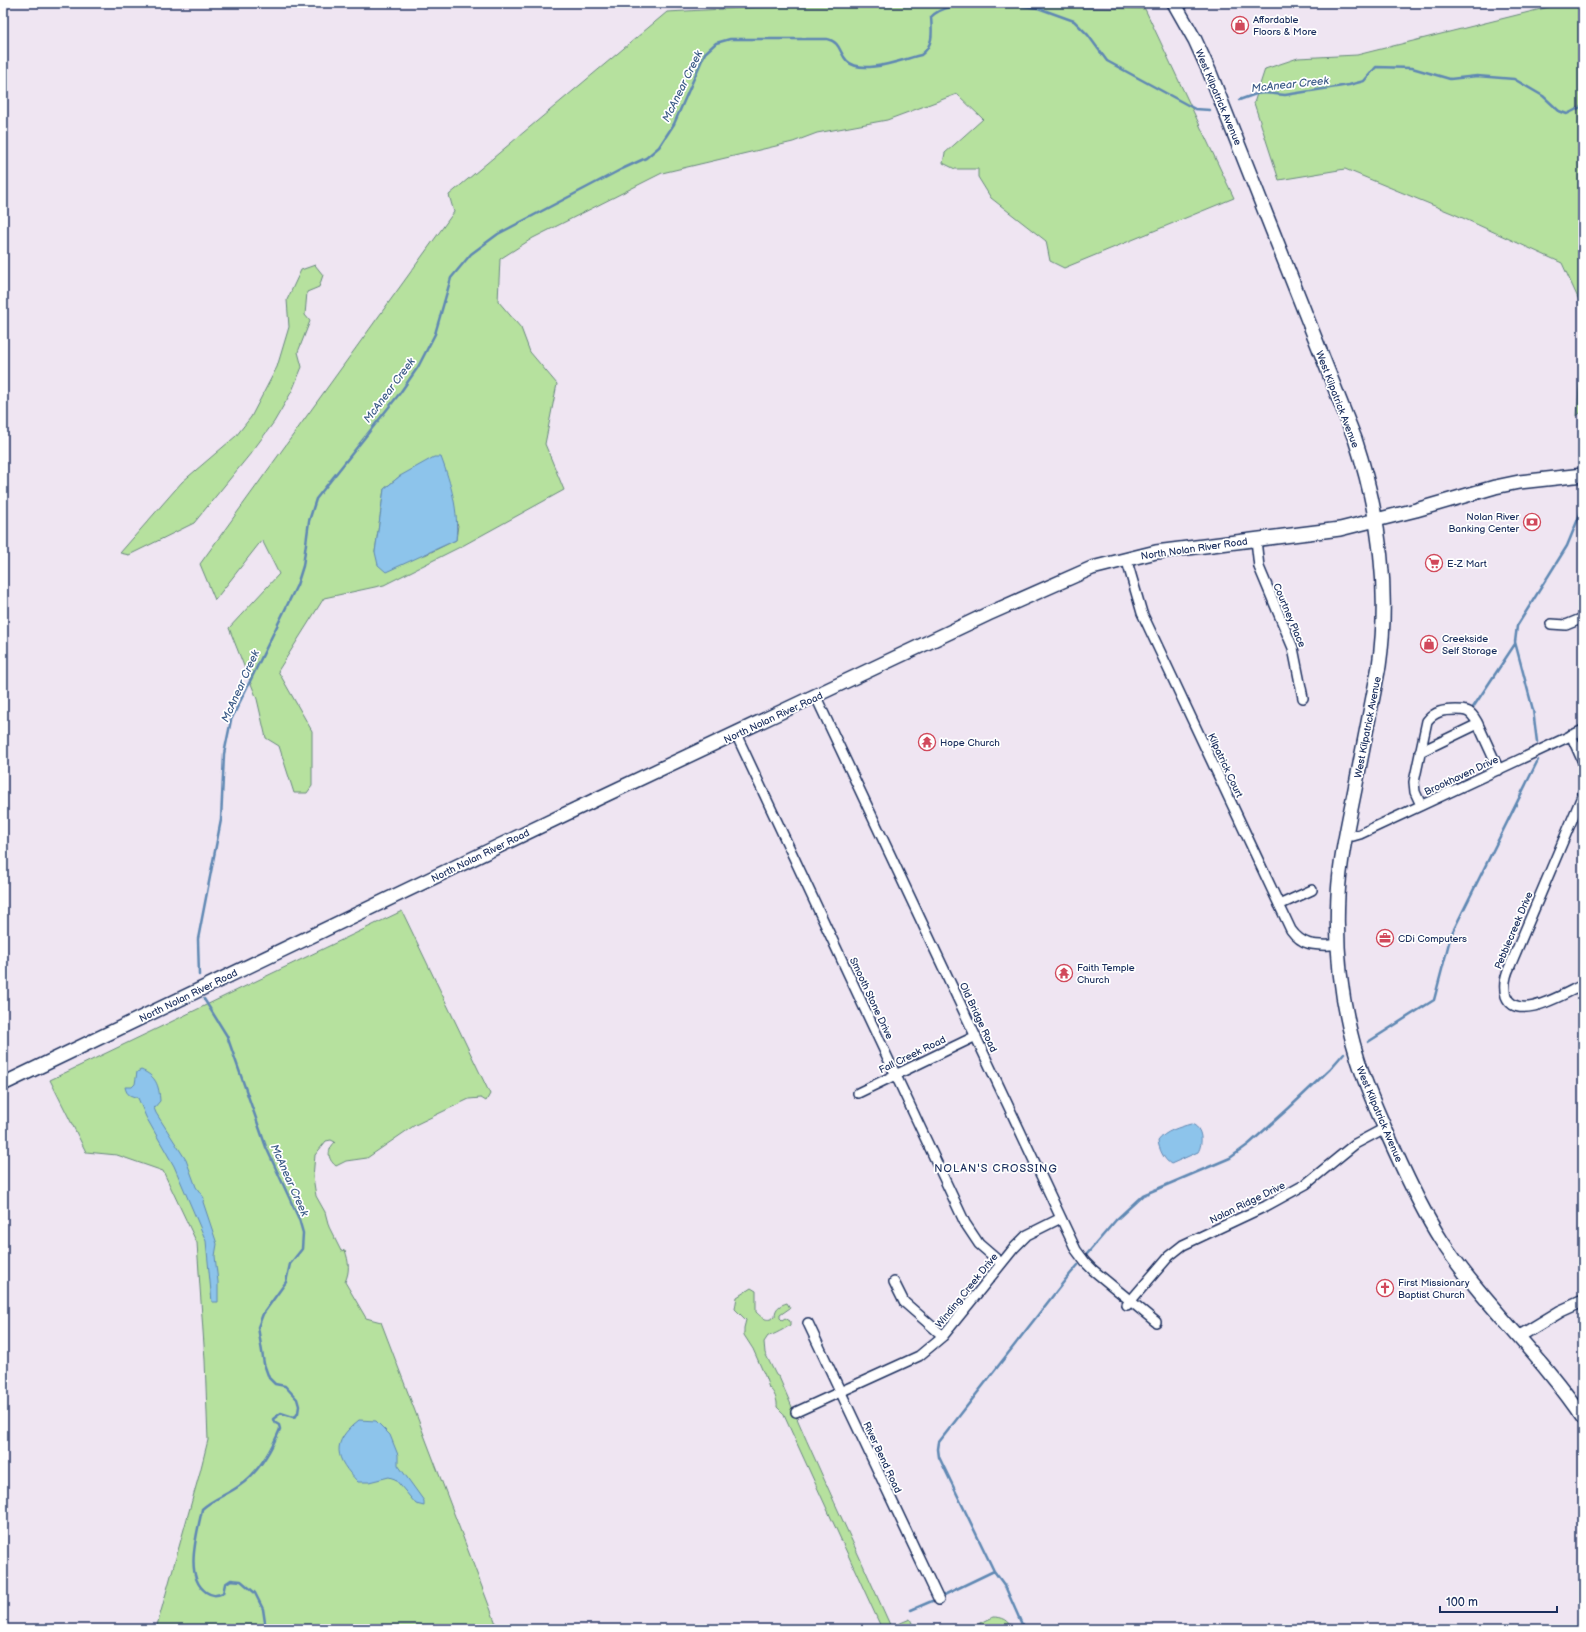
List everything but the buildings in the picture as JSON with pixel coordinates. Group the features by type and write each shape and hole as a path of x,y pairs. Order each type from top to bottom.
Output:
{"main road":[{"name":"West Kilpatrick Avenue","path":"1174,3 1195,40 1210,73 1355,438 1368,480 1376,521 1383,580 1382,639 1377,674 1346,835 1338,896 1338,945 1341,979 1352,1036 1363,1075 1385,1128 1416,1195 1440,1239 1476,1288 1565,1393 1583,1418"},
{"name":"North Nolan River Road","path":"3,1084 584,805 1057,583 1092,568 1126,558 1156,552 1340,530 1495,487 1519,482 1583,475"}],"street":[{"name":"Courtney Place","path":"1256,540 1259,567 1262,578 1293,648 1303,698"},
{"name":"Kilpatrick Court","path":"1126,558 1142,613 1291,930 1301,941 1318,945 1338,945"},
{"path":"1551,624 1566,625 1583,618"},
{"name":"Old Bridge Road","path":"816,697 1061,1218 1081,1257 1129,1303 1156,1322"},
{"path":"1422,806 1415,792 1414,782 1427,721 1431,716 1439,711 1465,710 1472,714 1499,770"},
{"path":"1420,752 1478,724"},
{"name":"Brookhaven Drive","path":"1346,835 1353,836 1360,834 1583,730"},
{"name":"Smooth Stone Drive","path":"736,734 965,1223 979,1244 1001,1262"},
{"path":"1571,735 1583,762"},
{"name":"Pebblecreek Drive","path":"1583,794 1510,966 1504,985 1511,1004 1518,1007 1527,1008 1537,1006 1583,985"},
{"path":"1279,905 1312,890"},
{"name":"Fall Creek Road","path":"858,1093 976,1036"},
{"name":"Nolan Ridge Drive","path":"1129,1303 1169,1256 1183,1245 1266,1206 1306,1184 1354,1144 1385,1128"},
{"name":"Winding Creek Drive","path":"796,1412 919,1356 942,1336 1001,1262 1027,1235 1061,1218"},
{"path":"894,1282 904,1302 942,1336"},
{"path":"1518,1337 1561,1311 1583,1301"},
{"name":"River Bend Road","path":"808,1322 939,1600"}],"green space":[{"path":"836,3 1076,3 1082,8 1145,9 1234,198 1064,268 1050,261 1046,241 991,198 978,177 978,169 955,169 943,163 945,153 983,119 957,94 887,120 817,133 793,142 662,173 533,238 500,259 498,301 521,328 530,352 557,384 545,444 564,490 464,545 384,585 324,598 278,671 312,731 312,786 307,793 294,793 279,746 266,738 257,699 229,628 279,574 262,540 215,600 200,564 454,212 449,195 667,12","holes":["400,476 458,525 456,540 425,555 375,552 384,489"]},
{"path":"1565,3 1583,3 1583,309 1562,263 1454,214 1345,169 1279,180 1254,103 1265,69 1298,58 1357,55"},
{"path":"315,265 323,275 319,287 307,292 305,315 310,321 298,352 302,367 292,391 274,422 251,453 194,523 129,555 120,553 182,482 236,436 251,417 277,367 289,327 287,300 301,270"},
{"path":"1583,334 1583,410 1577,416"},
{"path":"402,911 490,1094 486,1101 481,1098 469,1099 415,1125 367,1158 346,1161 336,1166 329,1157 331,1148 335,1142 331,1140 326,1141 315,1155 313,1177 316,1196 325,1212 329,1227 341,1251 345,1250 348,1270 345,1282 366,1318 381,1322 498,1629 156,1629 208,1440 205,1360 197,1243 163,1171 117,1155 86,1152 50,1080"},
{"path":"751,1288 756,1291 756,1312 763,1318 770,1319 775,1316 777,1309 784,1304 787,1303 790,1308 780,1315 780,1318 782,1320 785,1318 790,1321 790,1325 768,1336 764,1342 765,1353 776,1375 779,1377 891,1627 910,1619 915,1629 882,1629 783,1413 777,1407 775,1396 769,1388 753,1349 744,1335 746,1320 735,1309 737,1297"},
{"path":"993,1617 1000,1618 1010,1623 1013,1629 964,1629 979,1624"}],"water":[{"path":"434,457 441,457 451,487 457,529 456,540 386,572 378,565 375,552 384,489 400,476"},
{"path":"141,1070 150,1075 158,1086 160,1101 154,1108 156,1113 186,1160 196,1187 204,1198 203,1202 217,1244 215,1256 218,1282 218,1302 212,1302 206,1241 174,1166 146,1117 138,1098 129,1095 125,1087 132,1087 135,1084 137,1072"},
{"path":"1191,1124 1200,1132 1200,1149 1198,1152 1171,1164 1162,1154 1158,1141 1169,1132"},
{"path":"359,1420 376,1421 390,1435 398,1455 398,1465 424,1501 424,1506 416,1504 395,1479 389,1477 369,1482 358,1482 350,1473 341,1458 339,1451 340,1443 343,1436"}],"waterway":[{"name":"McAnear Creek","path":"199,975 198,939 221,820 224,754 231,720 297,585 303,566 309,521 316,499 400,393 418,367 435,334 451,278 471,254 498,234 646,158 659,147 674,124 705,53 716,43 730,39 827,39 832,40 837,45 847,61 862,67 872,67 894,63 921,55 930,43 932,33 931,17 936,12 950,7 988,3"},
{"name":"McAnear Creek","path":"1003,3 1038,8 1074,21 1088,35 1107,61 1195,109 1210,110"},
{"name":"McAnear Creek","path":"1239,100 1256,94 1264,93 1285,95 1349,85 1364,81 1376,67 1412,68 1450,79 1477,76 1514,79 1543,96 1559,111 1567,114 1581,107 1583,104"},
{"path":"1537,742 1533,710 1515,642 1517,626 1567,546 1583,507"},
{"path":"1472,709 1515,644"},
{"path":"1368,1042 1434,1000 1451,935 1538,760"},
{"name":"McAnear Creek","path":"204,999 227,1036 266,1147 299,1219 303,1233 302,1249 290,1264 286,1282 263,1314 258,1327 264,1364 269,1378 275,1384 285,1386 297,1399 299,1406 298,1413 293,1417 281,1413 273,1419 274,1422 279,1425 280,1429 263,1461 246,1481 230,1492 210,1502 202,1509 195,1541 194,1565 195,1576 199,1585 206,1592 216,1595 223,1593 225,1584 231,1580 241,1581 255,1593 263,1609 266,1629"},
{"path":"1087,1254 1116,1220 1143,1195 1230,1158 1249,1144 1330,1069 1344,1053"},
{"path":"944,1595 994,1571 939,1457 939,1442 1078,1265"},
{"path":"994,1571 1005,1586 1024,1629"},
{"path":"911,1610 932,1601"}],"place":[{"name":"Affordable Floors & More","path":"1240,25"},
{"name":"Nolan River Banking Center","path":"1532,522"},
{"name":"E-Z Mart","path":"1434,563"},
{"name":"Creekside Self Storage","path":"1429,644"},
{"name":"Hope Church","path":"927,742"},
{"name":"CDi Computers","path":"1385,938"},
{"name":"Faith Temple Church","path":"1064,973"},
{"name":"First Missionary Baptist Church","path":"1385,1288"}],"district":[{"name":"NOLAN'S CROSSING","path":"996,1168"}]}
